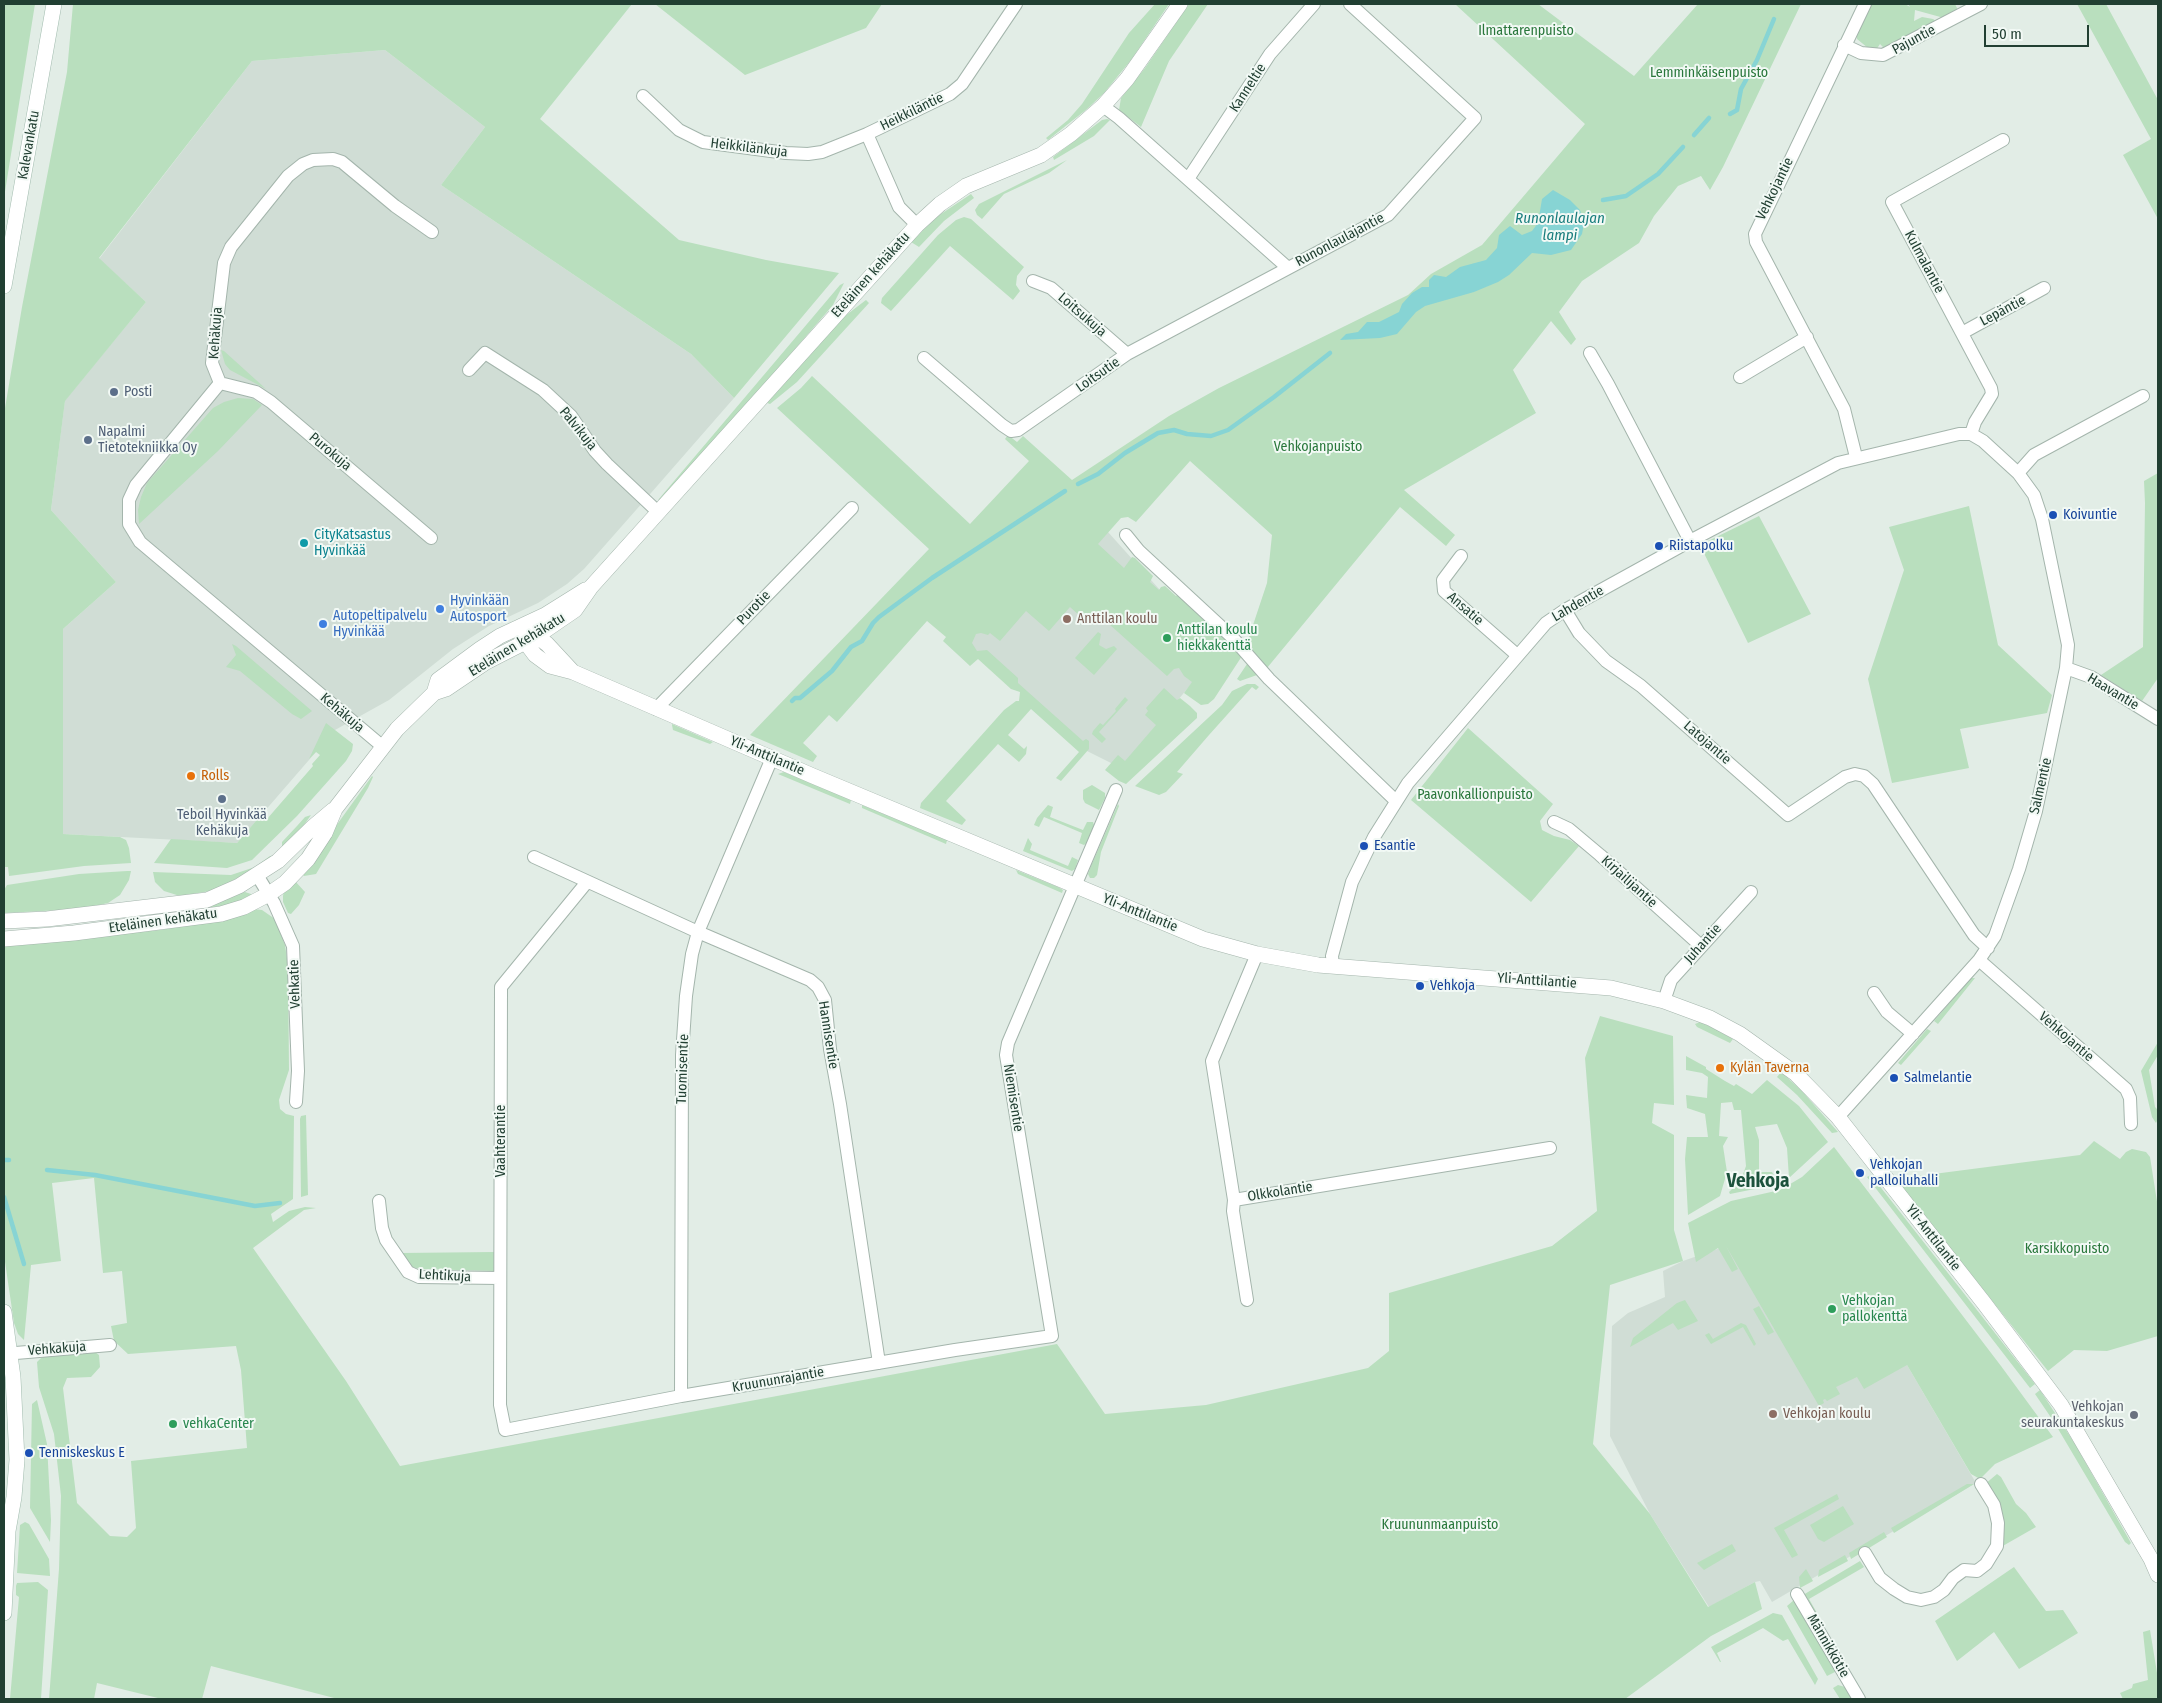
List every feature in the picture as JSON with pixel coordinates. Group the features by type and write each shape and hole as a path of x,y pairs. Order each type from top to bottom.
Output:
{"street":[{"name":"Kalevankatu","path":"4,286 54,4"},
{"name":"Heikkiläntie","path":"916,224 899,207 867,134 942,99 962,84 1016,4"},
{"name":"Eteläinen kehäkatu","path":"4,939 197,919 244,907 285,883 308,858 325,833 335,809 397,729 434,693 446,689 486,662 532,640 575,610 591,587 916,224 966,186 1041,155 1071,134 1103,106 1127,79 1180,4"},
{"name":"Kanneltie","path":"1188,178 1270,54 1314,4"},
{"name":"Runonlaulajantie","path":"1103,106 1188,178 1288,268 1388,215 1475,118 1350,4"},
{"name":"Vehkojantie","path":"1856,457 1844,410 1756,242 1754,234 1865,4"},
{"name":"Pajuntie","path":"1844,46 1861,53 1883,56 1981,4"},
{"name":"Heikkilänkuja","path":"643,96 678,130 703,142 808,154 822,152 867,134"},
{"name":"Kulmalantie","path":"1965,434 1975,422 1992,394 1992,388 1892,202 2003,140"},
{"name":"Kehäkuja","path":"382,746 140,542 129,524 129,500 136,485 220,383 212,363 224,263 227,255 288,176 303,164 313,160 327,158 342,162 395,206 432,232"},
{"name":"Loitsutie","path":"924,358 1002,425 1011,431 1018,430 1127,354 1288,268"},
{"name":"Loitsukuja","path":"1033,281 1051,288 1127,354"},
{"name":"Lepäntie","path":"1962,333 2044,288"},
{"path":"1740,377 1807,337"},
{"name":"Palvikuja","path":"469,370 485,353 542,390 570,416 595,451 607,464 658,512"},
{"path":"1590,353 1690,541"},
{"name":"Purokuja","path":"220,383 256,392 271,402 430,538"},
{"path":"2018,473 2034,455 2143,396"},
{"name":"Lahdentie","path":"1333,966 1332,956 1352,882 1374,837 1396,801 1408,783 1546,623 1565,610 1690,541 1838,463 1856,457 1965,434"},
{"name":"Salmentie","path":"1838,1117 1979,960 1995,936 2019,868 2036,811 2066,668 2068,645 2042,519 2034,495 2018,473 1983,441 1965,434"},
{"name":"Purotie","path":"656,709 852,508"},
{"path":"1126,535 1139,550 1232,637 1269,679 1396,801"},
{"name":"Ansatie","path":"1461,556 1443,580 1444,591 1517,655"},
{"name":"Eteläinen kehäkatu","path":"434,693 438,680 456,665 500,636 523,627 591,587"},
{"name":"Latojantie","path":"1565,610 1578,633 1606,662 1641,686 1788,815 1845,777 1855,774 1864,776 1873,784 1974,935 1988,948"},
{"path":"523,627 532,640"},
{"name":"Yli-Anttilantie","path":"532,640 542,661 573,672 656,709 1203,939 1257,954 1333,966 1611,988 1664,1001 1710,1018 1758,1045 1796,1074 1838,1117 1984,1303 2061,1405 2158,1575"},
{"name":"Haavantie","path":"2066,668 2091,677 2158,719"},
{"name":"Tuomisentie","path":"681,1396 682,1055 686,996 692,954 698,932 772,758"},
{"name":"Niemisentie","path":"1052,1336 1006,1055 1008,1043 1116,790"},
{"name":"Eteläinen kehäkatu","path":"4,921 48,919 207,900 223,894 257,876 283,858 314,826 335,809"},
{"name":"Kirjailijantie","path":"1554,822 1570,829 1701,946"},
{"name":"Hannisentie","path":"534,857 698,932 810,980 818,986 825,1000 830,1049 879,1363"},
{"name":"Vehkatie","path":"257,876 285,925 293,946 298,1071 296,1102"},
{"name":"Vaahterantie","path":"505,1430 500,1405 501,987 588,882"},
{"name":"Juhantie","path":"1664,1001 1671,980 1751,892"},
{"name":"Olkkolantie","path":"1257,954 1212,1061 1234,1200 1550,1148"},
{"name":"Vehkojantie","path":"1979,960 2126,1088 2130,1098 2131,1124"},
{"path":"1874,993 1887,1012 1913,1034"},
{"path":"1234,1200 1233,1211 1247,1300"},
{"name":"Lehtikuja","path":"379,1201 382,1228 386,1240 408,1272 419,1277 500,1278"},
{"path":"4,1312 7,1354 16,1409 17,1460 14,1497 8,1531 4,1613"},
{"name":"Kruununrajantie","path":"505,1430 681,1396 1052,1336"},
{"name":"Vehkakuja","path":"7,1354 110,1346"},
{"path":"1865,1554 1880,1578 1894,1589 1907,1597 1921,1600 1934,1597 1964,1570 1977,1571 1986,1564 1997,1546 1998,1523 1994,1505 1981,1484"},
{"path":"4,1498 8,1531"},
{"name":"Männikkötie","path":"1797,1594 1859,1699"}],"shaded area":[{"path":"385,50 485,127 441,185 691,354 734,398 584,569 567,584 538,603 489,626 453,649 389,700 335,730 237,843 63,834 63,629 116,582 51,510 65,400 146,302 99,259 252,61"},
{"name":"Anttilan koulu","path":"1077,503 1108,532 1160,590 1193,682 1119,770 1111,763 1087,751 960,637"},
{"name":"Vehkojan koulu","path":"1726,1246 1907,1365 1976,1483 1772,1602 1760,1581 1709,1607 1650,1514 1610,1436 1612,1326 1628,1313 1665,1297 1663,1271 1683,1261"}],"green space":[{"path":"4,4 35,4 4,198"},
{"path":"73,4 632,4 540,119 679,240 766,260 839,273 734,398 691,354 441,185 485,127 385,50 252,61 99,258 146,302 65,401 51,510 116,582 63,629 63,834 120,837 126,840 131,863 84,866 9,876 8,867 4,867 4,414 22,307 67,72"},
{"path":"655,4 882,4 866,28 745,75"},
{"path":"1155,4 1169,4 1131,60 1104,93 1048,140 1046,138 1068,120 1082,104 1129,33"},
{"path":"1189,4 1208,4 1169,61 1141,127 1119,110 1121,98 1145,68"},
{"name":"Vehkojanpuisto","path":"1455,4 1538,4 1634,76 1698,4 1801,4 1723,167 1710,190 1701,176 1678,186 1654,216 1639,243 1582,281 1559,312 1576,339 1571,345 1551,321 1513,370 1536,413 1404,490 1455,535 1446,546 1400,507 1267,668 1246,646 1267,583 1272,535 1190,461 1136,522 1128,517 1121,518 1098,544 1124,568 1132,557 1135,558 1153,576 1150,582 1159,590 1165,586 1176,596 1180,593 1242,656 1214,699 1208,704 1201,705 1184,693 1192,682 1184,676 1179,668 1174,669 1167,676 1099,615 1090,625 1070,607 1049,631 1026,611 1000,641 990,633 988,635 981,633 976,634 972,643 977,651 987,650 1018,678 1018,683 1083,741 1086,739 1089,741 1089,749 1061,781 1056,778 1079,752 1031,709 1008,735 1024,749 1027,746 1026,754 1019,762 998,744 946,801 966,820 962,825 920,808 921,803 1004,710 1016,701 1019,701 1020,692 1011,689 978,659 970,666 943,641 946,637 927,621 837,722 829,715 803,743 817,756 813,762 750,735 929,549 777,408 812,376 970,524 1029,461 1005,439 1008,435 1017,442 1023,436 1072,480 1169,416 1219,388 1408,295 1431,274 1482,245 1585,124"},
{"path":"1871,4 1905,4 1910,7 1908,4 1955,4 1958,10 1944,18 1915,10 1914,21 1922,17 1936,21 1881,50 1883,47 1880,44 1876,50 1868,48 1857,39 1857,33"},
{"path":"2077,4 2106,4 2158,100 2158,219 2123,155 2151,139"},
{"path":"1102,120 1110,120 1094,136 1054,160 1053,157"},
{"path":"1067,160 1049,173 1004,194 982,219 977,215 975,210 979,204"},
{"path":"971,194 974,198 944,221 919,247 911,242 938,216"},
{"path":"964,217 971,219 1024,267 1017,276 1016,285 1020,291 1013,300 950,246 891,311 881,303 882,298 938,235 956,220"},
{"path":"844,283 833,305 730,424 658,500 840,285"},
{"path":"866,300 869,303 797,382 770,404 767,403 841,319"},
{"path":"221,350 266,389 230,370 225,364"},
{"path":"238,398 253,399 262,405 218,451 139,524 138,510 147,483 213,408"},
{"path":"2158,473 2158,678 2142,701 2101,675 2143,647 2144,481"},
{"path":"1969,506 1998,645 2052,695 2047,713 1960,729 1969,768 1892,783 1868,679 1904,570 1889,527"},
{"path":"1759,516 1811,614 1748,643 1700,545"},
{"path":"1098,632 1101,634 1099,645 1106,649 1114,646 1117,649 1094,675 1075,658"},
{"path":"232,644 312,711 301,719 292,714 240,671 226,667 236,655"},
{"path":"1247,664 1257,675 1240,681 1237,679"},
{"path":"1247,684 1255,684 1259,687 1256,690 1252,687 1209,735 1177,772 1183,774 1166,792 1159,795 1135,786 1222,705 1232,691"},
{"path":"1164,688 1177,700 1180,698 1190,706 1197,713 1197,718 1126,784 1119,781 1105,770 1118,755 1125,761 1156,725 1145,715 1148,711 1146,708"},
{"path":"1125,697 1128,700 1099,732 1106,739 1102,743 1092,734 1093,731 1100,723 1103,725 1116,711 1115,709"},
{"path":"326,723 353,744 352,751 346,761 297,816 252,860 227,868 154,863 171,839 237,843 261,815 267,819 313,766 312,764 320,755 316,752 309,759"},
{"path":"672,724 713,742 710,744 673,730"},
{"name":"Paavonkallionpuisto","path":"1468,728 1553,804 1540,821 1542,830 1554,836 1570,840 1579,846 1531,902 1411,800"},
{"path":"784,772 851,800 850,804 778,774"},
{"path":"372,776 368,788 316,874 304,876 302,873"},
{"path":"1092,785 1105,793 1105,798 1099,810 1085,803 1083,799 1083,790"},
{"path":"1118,804 1119,806 1101,852 1097,875 1094,878 1090,878 1088,874 1091,866"},
{"path":"862,805 947,840 946,844 862,808"},
{"path":"1048,805 1053,807 1050,817 1083,830 1087,822 1093,822 1094,825 1087,843 1084,845 1079,843 1082,833 1044,817 1039,827 1034,825 1037,818"},
{"path":"311,815 295,838 282,847 282,842 305,817"},
{"path":"1028,838 1032,844 1030,850 1068,866 1072,857 1078,860 1075,869 1072,871 1023,851"},
{"path":"270,856 274,857 216,890 180,896 164,891 155,882 153,872 231,875 255,867"},
{"path":"1016,870 1058,887 1063,890 1062,893 1018,874"},
{"path":"131,871 129,880 120,895 108,903 81,909 4,913 4,890 7,885 79,874"},
{"path":"295,881 305,892 299,905 291,914 288,913 283,902 283,896 284,891"},
{"path":"245,892 254,895 231,905 162,914 158,911"},
{"name":"Kruununmaanpuisto","path":"253,909 262,910 275,919 285,945 288,966 289,1070 279,1100 280,1109 286,1114 294,1116 293,1199 271,1214 273,1222 289,1211 305,1207 316,1208 304,1210 253,1248 346,1381 400,1466 1057,1344 1105,1414 1206,1405 1368,1368 1389,1351 1389,1293 1552,1246 1597,1211 1585,1058 1600,1016 1673,1036 1674,1105 1654,1103 1652,1123 1674,1135 1674,1230 1683,1261 1610,1285 1593,1444 1650,1514 1708,1607 1755,1582 1762,1609 1711,1636 1625,1699 338,1699 211,1666 202,1699 162,1699 97,1683 94,1699 49,1699 59,1569 61,1496 54,1434 39,1387 37,1362 42,1357 95,1352 99,1355 100,1367 91,1377 67,1378 63,1388 77,1503 110,1536 127,1537 136,1528 131,1461 247,1448 241,1370 236,1346 128,1354 114,1341 111,1326 127,1323 122,1271 103,1273 94,1178 52,1183 61,1261 31,1265 24,1340 18,1334 14,1323 4,1255 4,946 160,930 211,922"},
{"path":"1971,978 1975,978 1938,1024 1934,1021"},
{"path":"1700,1022 1733,1039 1730,1043 1697,1027 1695,1024"},
{"path":"1927,1029 1931,1031 1901,1065 1898,1063"},
{"path":"2158,1042 2158,1055 2149,1070 2155,1107 2158,1110 2156,1123 2152,1117 2141,1071"},
{"path":"1686,1056 1706,1067 1706,1069 1725,1081 1734,1086 1736,1084 1752,1094 1767,1080 1799,1106 1828,1142 1789,1178 1787,1148 1777,1124 1755,1127 1759,1140 1759,1172 1772,1172 1779,1184 1730,1194 1729,1192 1741,1180 1746,1166 1741,1110 1734,1110 1732,1102 1721,1103 1719,1136 1728,1137 1723,1146 1727,1172 1720,1196 1688,1215 1685,1159 1687,1137 1708,1137 1705,1114 1687,1108 1686,1095 1707,1098 1708,1077 1702,1073 1686,1070"},
{"path":"1781,1072 1801,1090 1838,1132 1832,1133 1797,1095 1777,1077"},
{"path":"306,1115 308,1195 301,1197 300,1119 301,1116"},
{"name":"Karsikkopuisto","path":"2094,1141 2120,1159 2126,1152 2132,1149 2146,1152 2150,1157 2158,1208 2158,1336 2107,1351 2074,1350 2048,1371 1895,1179 2080,1155"},
{"path":"1834,1147 2053,1437 1995,1464 1980,1479 1971,1474 1907,1365 1864,1389 1857,1377 1836,1387 1840,1394 1827,1401 1823,1400 1824,1403 1819,1406 1726,1246 1738,1269 1732,1272 1718,1248 1696,1262 1688,1223 1731,1201 1780,1190 1802,1177"},
{"path":"1871,1175 2035,1384 2030,1388 1867,1177"},
{"path":"494,1252 494,1271 420,1269 412,1267 400,1253"},
{"path":"1685,1300 1698,1321 1678,1330 1673,1323 1630,1347 1633,1338 1677,1303"},
{"path":"1759,1306 1774,1332 1768,1335 1753,1309"},
{"path":"1741,1323 1746,1325 1756,1344 1754,1346 1743,1327 1711,1344 1705,1335 1709,1333 1713,1339"},
{"path":"2040,1390 2075,1444 2131,1543 2129,1545 2125,1542 2054,1422 2035,1394"},
{"path":"37,1400 47,1444 51,1520 50,1542 30,1508 32,1404"},
{"path":"1997,1474 2001,1477 2016,1504 2026,1513 2036,1527 2001,1547 1985,1484"},
{"path":"1967,1484 1974,1484 1894,1533 1891,1528"},
{"path":"1837,1494 1839,1499 1784,1530 1798,1555 1792,1558 1774,1528"},
{"path":"1843,1506 1854,1524 1824,1542 1818,1539 1810,1525"},
{"path":"25,1522 29,1524 49,1559 50,1576 17,1573 20,1525"},
{"path":"1884,1532 1887,1537 1851,1559 1849,1553"},
{"path":"1732,1544 1736,1551 1704,1570 1697,1563"},
{"path":"1845,1555 1848,1561 1818,1577 1819,1570"},
{"path":"1860,1561 1864,1567 1809,1599 1817,1613 1814,1613 1803,1595"},
{"path":"2014,1567 2046,1611 2063,1610 2078,1633 2019,1669 1994,1632 1957,1661 1935,1621"},
{"path":"1806,1569 1813,1581 1800,1588 1799,1577"},
{"path":"38,1582 48,1590 41,1699 10,1699 19,1597 16,1595 16,1586 17,1583"},
{"path":"1794,1600 1837,1671 1827,1676 1787,1606"},
{"path":"1773,1613 1782,1615 1818,1679 1815,1685 1788,1639 1783,1641 1763,1628 1717,1653 1721,1662 1711,1647"},
{"path":"2150,1630 2158,1679 2158,1699 2123,1699 2120,1693 2132,1688 2133,1684 2148,1680 2143,1632"},
{"path":"1838,1685 1845,1687 1852,1699 1840,1699 1833,1688"}],"water":[{"name":"Runonlaulajan lampi","path":"1553,190 1570,200 1580,210 1584,223 1582,234 1571,250 1551,255 1532,253 1509,275 1498,282 1474,292 1425,306 1416,312 1397,334 1380,338 1340,340 1346,334 1358,332 1367,322 1379,322 1399,312 1402,304 1412,293 1422,287 1429,287 1429,280 1434,275 1446,277 1460,267 1486,260 1497,248 1499,235 1510,226 1522,235 1532,231 1538,223 1542,199"}],"waterway":[{"path":"1730,114 1737,110 1741,89 1757,60 1774,19"},
{"path":"1694,135 1709,118"},
{"path":"1603,200 1626,196 1658,174 1683,147"},
{"path":"1078,484 1098,474 1125,453 1158,433 1174,430 1187,434 1211,436 1228,430 1330,353"},
{"path":"792,701 795,698 800,698 832,671 851,647 862,641 879,617 932,578 1065,491"},
{"path":"4,1160 9,1160"},
{"path":"47,1170 95,1175 255,1206 280,1203"},
{"path":"4,1197 24,1264"}],"place":[{"name":"Posti","path":"114,392"},
{"name":"Napalmi Tietotekniikka Oy","path":"88,440"},
{"name":"Koivuntie","path":"2053,515"},
{"name":"CityKatsastus Hyvinkää","path":"304,543"},
{"name":"Riistapolku","path":"1659,546"},
{"name":"Hyvinkään Autosport","path":"440,609"},
{"name":"Anttilan koulu","path":"1067,619"},
{"name":"Autopeltipalvelu Hyvinkää","path":"323,624"},
{"name":"Anttilan koulu hiekkakenttä","path":"1167,638"},
{"name":"Rolls","path":"191,776"},
{"name":"Teboil Hyvinkää Kehäkuja","path":"222,799"},
{"name":"Esantie","path":"1364,846"},
{"name":"Vehkoja","path":"1420,986"},
{"name":"Kylän Taverna","path":"1720,1068"},
{"name":"Salmelantie","path":"1894,1078"},
{"name":"Vehkojan palloiluhalli","path":"1860,1173"},
{"name":"Vehkojan pallokenttä","path":"1832,1309"},
{"name":"Vehkojan koulu","path":"1773,1414"},
{"name":"Vehkojan seurakuntakeskus","path":"2134,1415"},
{"name":"vehkaCenter","path":"173,1424"},
{"name":"Tenniskeskus E","path":"29,1453"}],"district":[{"name":"Vehkoja","path":"1758,1182"}],"park label":[{"name":"Ilmattarenpuisto","path":"1526,31"},
{"name":"Lemminkäisenpuisto","path":"1709,73"}]}
